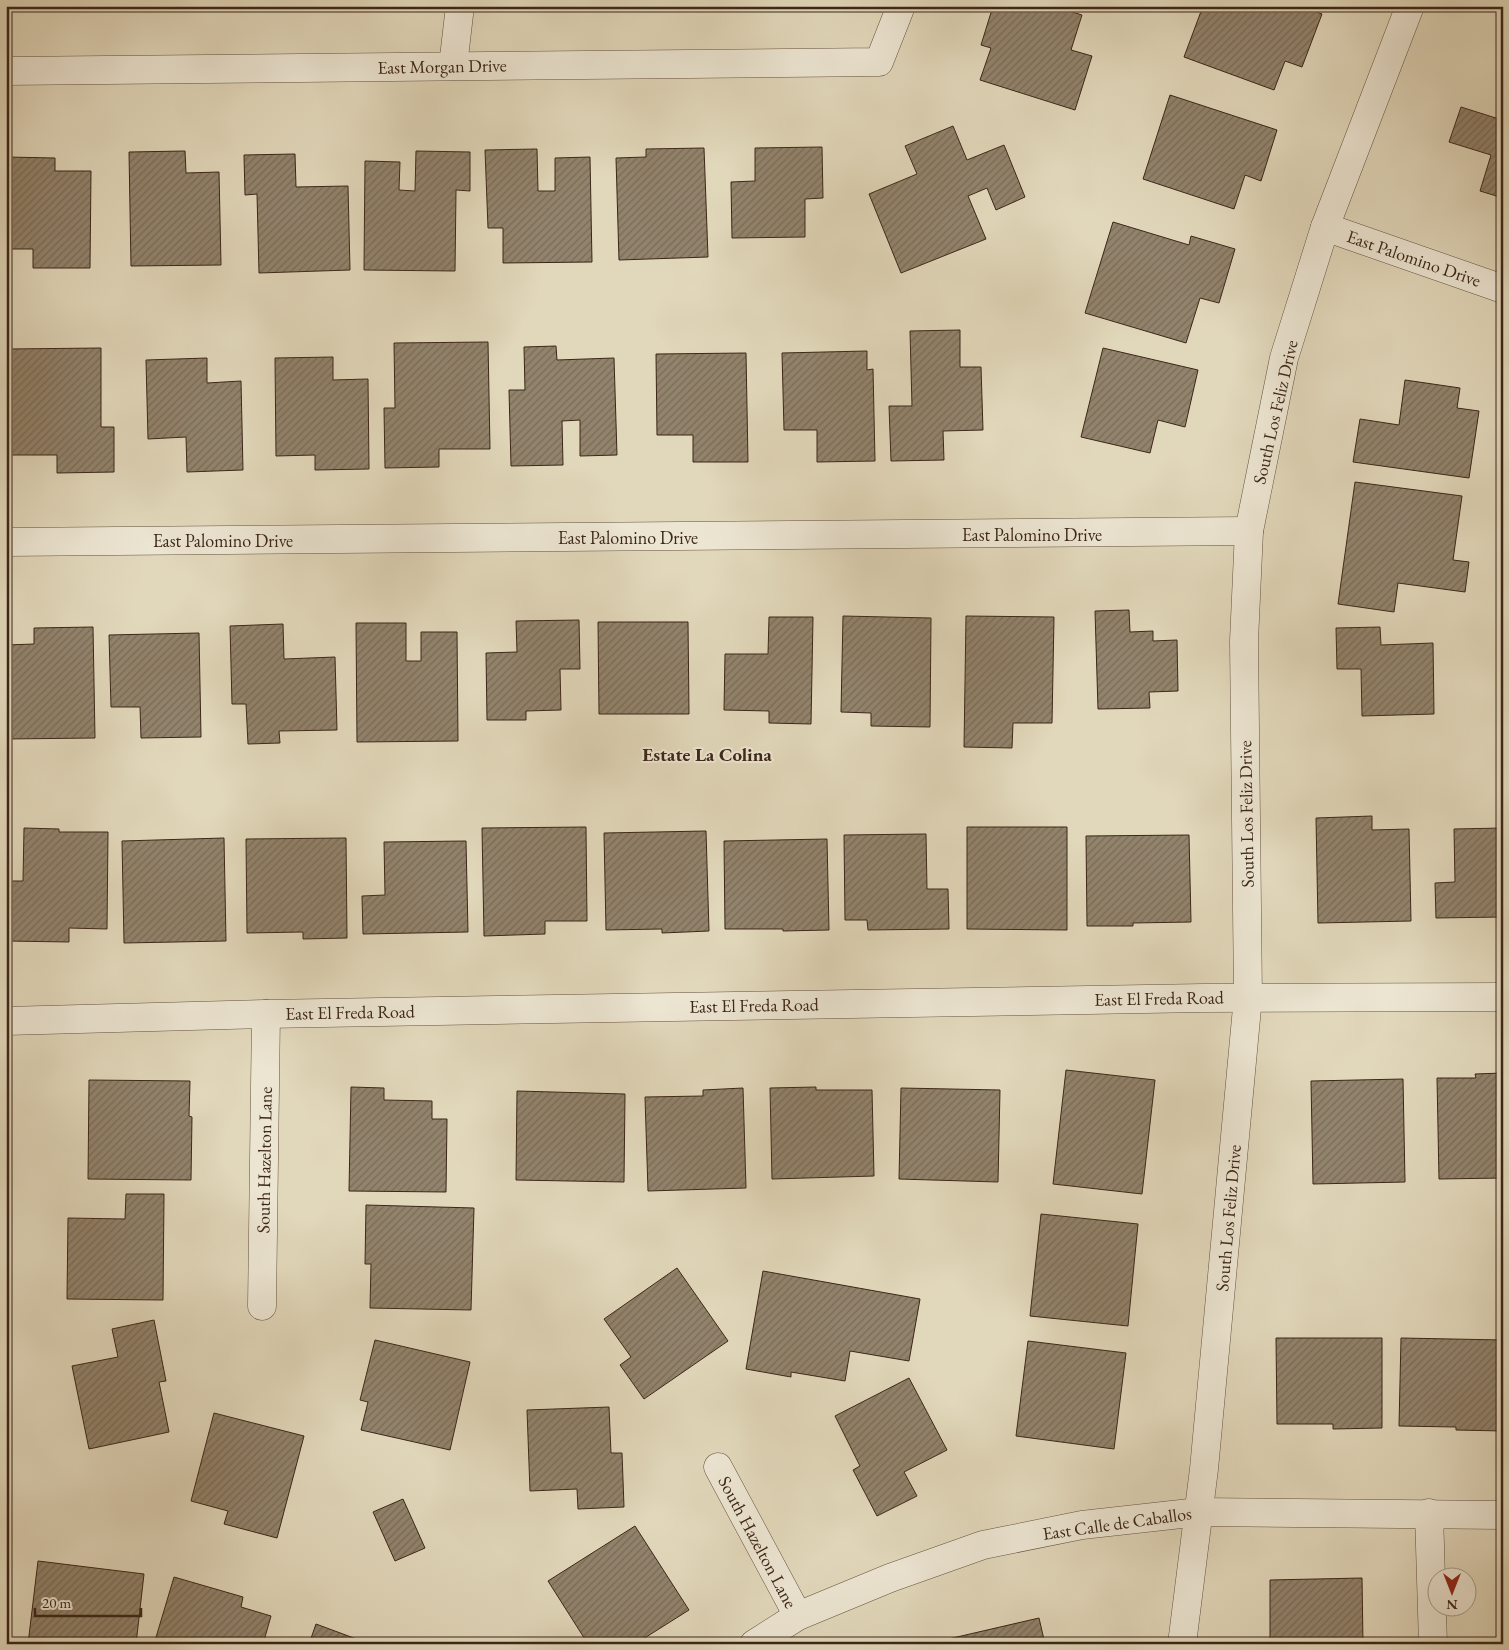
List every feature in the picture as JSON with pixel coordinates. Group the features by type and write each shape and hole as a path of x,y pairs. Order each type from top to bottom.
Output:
{"street":[{"path":"453,66 460,6"},
{"name":"East Morgan Drive","path":"6,72 879,62 901,6"},
{"name":"South Los Feliz Drive","path":"1182,1644 1199,1512 1230,1205 1248,997 1244,641 1249,531 1284,358 1325,227 1410,6"},
{"name":"East Palomino Drive","path":"1325,227 1503,288"},
{"name":"East Palomino Drive","path":"6,542 1249,531"},
{"name":"East El Freda Road","path":"6,1021 266,1014 1248,997 1503,997"},
{"name":"South Hazelton Lane","path":"262,1306 266,1014"},
{"name":"South Hazelton Lane","path":"718,1467 798,1616"},
{"name":"East Calle de Caballos","path":"754,1644 798,1616 890,1578 983,1545 1082,1525 1199,1512 1503,1515"},
{"path":"1429,1513 1433,1644"}],"building":[{"path":"993,6 1053,6 1082,15 1071,50 1092,56 1075,110 980,80 991,48 981,45"},
{"path":"1203,6 1300,6 1322,14 1302,67 1285,61 1274,90 1184,57"},
{"path":"1170,95 1277,130 1261,181 1245,175 1234,209 1143,179"},
{"path":"1461,107 1499,119 1503,109 1503,198 1480,191 1491,155 1449,142"},
{"path":"953,126 967,160 1004,145 1025,197 996,210 987,188 968,196 986,239 901,273 869,194 917,174 905,146"},
{"path":"822,147 823,198 805,199 805,237 732,238 731,182 755,181 755,148"},
{"path":"704,148 708,257 619,260 616,158 646,157 646,149"},
{"path":"537,149 538,191 555,191 555,158 590,157 592,262 503,263 503,228 488,228 485,150"},
{"path":"185,151 186,173 219,172 221,265 131,266 129,152"},
{"path":"416,151 470,152 470,191 456,190 455,271 364,270 365,161 400,162 399,190 415,191"},
{"path":"295,154 296,187 348,186 350,270 259,273 257,194 245,195 244,155"},
{"path":"6,157 55,158 55,171 91,171 90,268 33,268 33,249 6,249"},
{"path":"1113,222 1189,245 1191,236 1235,249 1219,303 1200,298 1186,343 1085,313"},
{"path":"960,330 960,367 981,367 983,430 943,431 944,460 891,461 889,406 912,406 910,331"},
{"path":"488,342 490,449 439,449 439,467 385,468 384,408 395,408 394,343"},
{"path":"556,346 557,360 614,358 617,455 580,456 580,420 562,421 563,465 511,466 509,390 525,390 524,347"},
{"path":"101,348 101,427 114,427 114,472 57,473 57,455 9,455 8,349"},
{"path":"1103,348 1198,370 1185,427 1158,420 1150,453 1081,437"},
{"path":"867,351 867,370 873,369 875,461 817,462 817,430 784,430 782,353"},
{"path":"746,353 748,462 693,462 693,435 657,435 656,354"},
{"path":"333,357 333,380 368,379 369,469 315,470 315,455 276,456 275,358"},
{"path":"207,358 207,383 241,381 243,470 187,472 186,437 148,439 146,360"},
{"path":"1405,380 1460,388 1457,408 1479,411 1469,478 1353,462 1360,419 1399,425"},
{"path":"1355,482 1462,496 1453,560 1469,562 1465,592 1398,583 1394,612 1338,604"},
{"path":"1129,610 1130,632 1153,631 1153,641 1177,640 1178,691 1149,692 1150,708 1098,709 1095,611"},
{"path":"843,616 931,618 930,727 871,726 871,713 841,712"},
{"path":"966,616 1054,617 1052,723 1013,723 1012,748 964,747"},
{"path":"769,617 813,617 811,724 769,723 769,711 724,710 725,654 768,654"},
{"path":"579,620 580,669 560,669 561,710 526,711 526,720 487,720 486,653 517,652 516,621"},
{"path":"598,622 688,622 689,714 599,714"},
{"path":"356,623 406,623 406,661 421,661 421,632 457,632 458,741 357,742"},
{"path":"283,624 284,659 335,657 337,730 279,731 280,743 248,744 246,704 232,704 230,626"},
{"path":"93,627 95,738 6,739 6,645 34,644 34,628"},
{"path":"1380,627 1381,645 1433,643 1434,714 1362,716 1361,669 1337,669 1336,628"},
{"path":"199,633 201,737 141,738 140,707 111,707 109,635"},
{"path":"1372,816 1372,830 1409,829 1411,921 1318,923 1316,818"},
{"path":"586,827 587,921 545,921 545,934 484,936 482,828"},
{"path":"967,827 1067,827 1067,930 967,929"},
{"path":"24,828 59,829 59,832 108,832 107,929 69,928 69,942 6,941 7,881 23,881"},
{"path":"1503,828 1503,917 1436,918 1435,883 1455,882 1454,829"},
{"path":"706,831 709,931 662,933 662,929 606,930 604,833"},
{"path":"926,834 927,889 948,889 949,929 868,930 867,920 845,920 844,835"},
{"path":"1189,835 1191,922 1133,923 1133,926 1087,926 1086,836"},
{"path":"224,838 226,941 124,943 122,841"},
{"path":"346,838 347,938 303,939 303,932 247,933 246,839"},
{"path":"827,839 829,930 725,929 724,841"},
{"path":"466,841 468,932 363,934 362,896 385,895 384,842"},
{"path":"1066,1070 1155,1080 1142,1194 1053,1184"},
{"path":"1503,1073 1503,1178 1439,1179 1437,1078 1476,1078 1475,1074"},
{"path":"1403,1079 1405,1182 1313,1184 1311,1081"},
{"path":"89,1080 190,1081 189,1116 192,1117 191,1180 88,1179"},
{"path":"351,1087 384,1088 384,1100 432,1101 432,1119 447,1119 446,1192 349,1191"},
{"path":"816,1087 816,1090 872,1090 874,1176 772,1179 770,1088"},
{"path":"743,1088 746,1188 648,1191 645,1097 703,1096 703,1090"},
{"path":"901,1088 1000,1090 998,1182 899,1179"},
{"path":"517,1091 625,1094 624,1182 516,1180"},
{"path":"126,1194 164,1194 163,1300 67,1299 68,1218 125,1219"},
{"path":"366,1205 474,1208 471,1310 370,1308 371,1264 365,1264"},
{"path":"1041,1214 1138,1224 1128,1326 1030,1316"},
{"path":"677,1268 728,1341 644,1399 620,1365 631,1357 604,1319"},
{"path":"763,1271 920,1299 909,1361 850,1351 845,1381 791,1372 791,1377 746,1369"},
{"path":"154,1320 166,1381 159,1382 169,1432 89,1449 72,1366 118,1357 112,1329"},
{"path":"1276,1338 1382,1338 1382,1428 1333,1429 1333,1424 1277,1424"},
{"path":"1401,1338 1503,1340 1503,1431 1456,1430 1456,1427 1399,1426"},
{"path":"375,1340 470,1362 450,1450 361,1430 368,1402 360,1400"},
{"path":"1028,1341 1126,1353 1114,1449 1016,1436"},
{"path":"909,1378 947,1450 904,1472 917,1496 877,1516 853,1470 860,1466 835,1416"},
{"path":"609,1407 611,1453 622,1453 624,1507 578,1509 577,1489 530,1491 527,1410"},
{"path":"214,1413 304,1436 277,1538 224,1524 228,1511 191,1501"},
{"path":"403,1499 425,1548 395,1561 373,1512"},
{"path":"635,1526 689,1610 635,1644 588,1644 548,1581"},
{"path":"38,1561 144,1574 136,1644 28,1644"},
{"path":"174,1577 243,1597 241,1607 271,1616 263,1644 154,1644"},
{"path":"1362,1578 1363,1644 1270,1644 1270,1580"},
{"path":"1500,1603 1503,1603 1503,1644 1501,1644"},
{"path":"1039,1618 1045,1644 945,1644 944,1640"},
{"path":"316,1624 370,1644 309,1644"}],"district":[{"name":"Estate La Colina","path":"707,754"}]}
